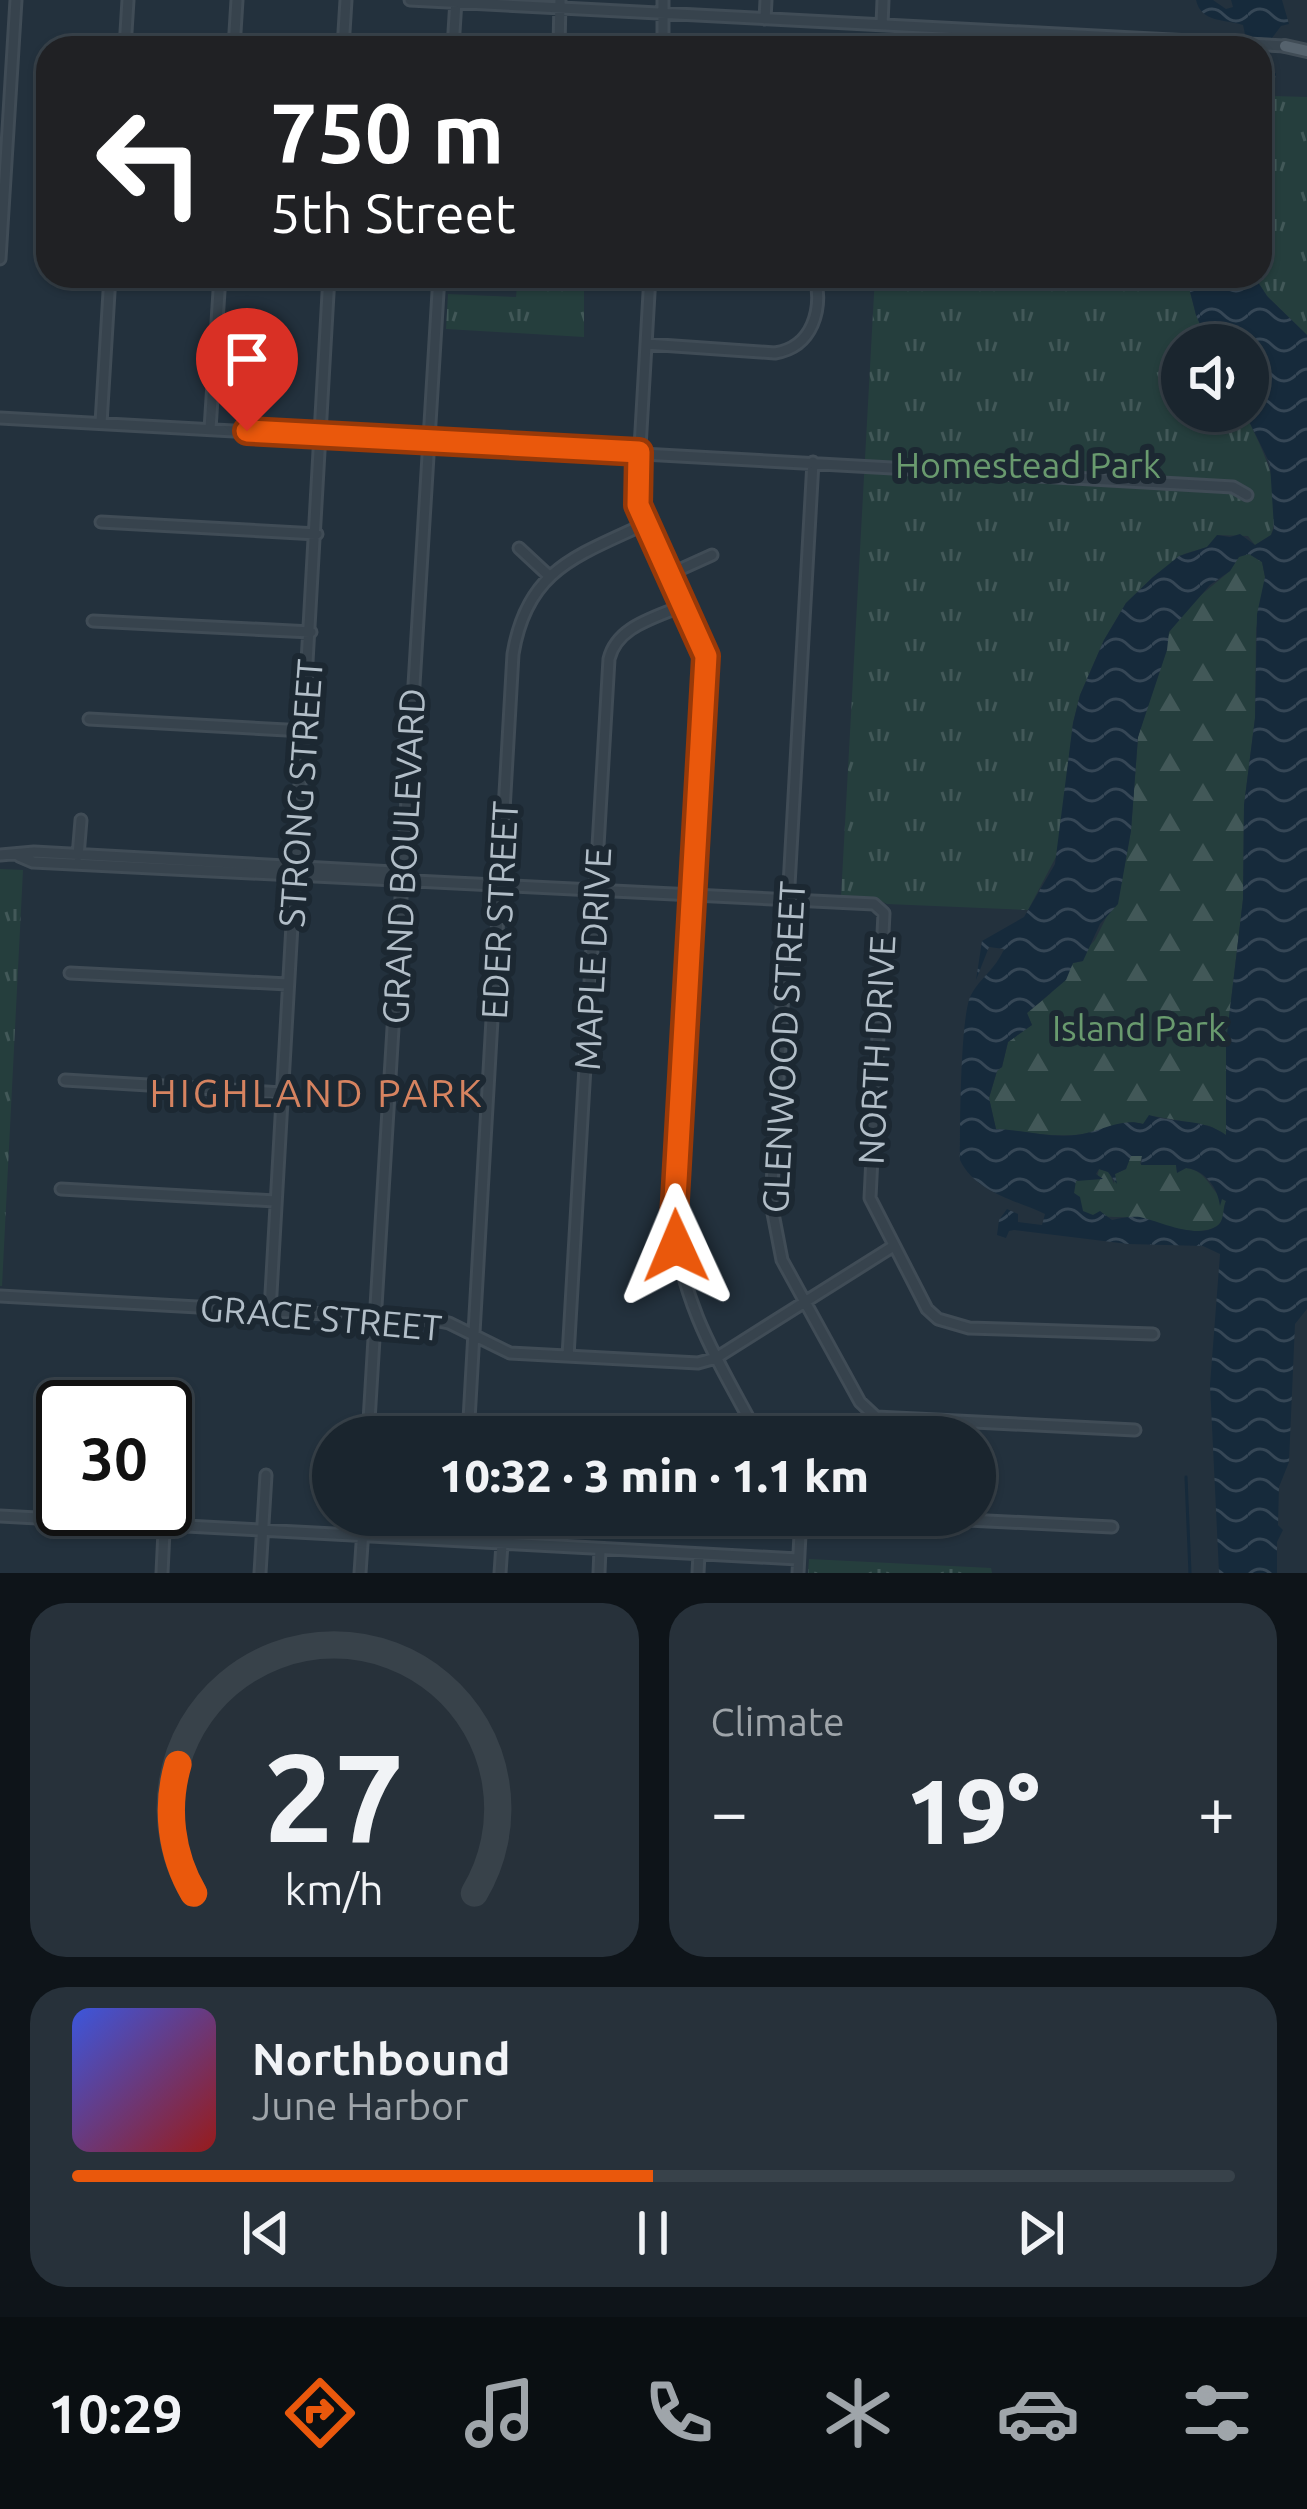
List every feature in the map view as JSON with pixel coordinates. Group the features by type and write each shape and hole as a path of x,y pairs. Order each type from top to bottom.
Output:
{"main road":[{"path":"1285,46 1307,48"}],"street":[{"path":"0,260 16,0"},
{"path":"126,36 128,0"},
{"path":"235,36 237,0"},
{"path":"344,36 346,0"},
{"path":"410,0 560,4 1098,36"},
{"path":"663,0 663,36"},
{"path":"765,19 766,0"},
{"path":"882,25 883,0"},
{"path":"454,36 455,1"},
{"path":"559,36 560,4"},
{"path":"1272,45 1285,46"},
{"path":"101,423 109,288"},
{"path":"210,429 219,288"},
{"name":"STRONG STREET","path":"270,1311 328,288"},
{"name":"GRAND BOULEVARD","path":"369,1416 438,288"},
{"path":"649,288 637,499 706,656 674,1217 682,1283 748,1416"},
{"path":"646,344 784,352 802,341 818,303 816,288"},
{"path":"0,418 1233,487 1247,495"},
{"name":"GLENWOOD STREET","path":"813,462 771,1203 782,1260 860,1402 876,1417 1136,1430"},
{"path":"101,522 316,534"},
{"path":"519,548 548,575 647,524"},
{"path":"670,574 712,555"},
{"name":"EDER STREET","path":"469,1416 513,654 525,608 548,575"},
{"name":"MAPLE DRIVE","path":"568,1356 610,652 626,632 684,604"},
{"path":"93,621 310,632"},
{"path":"89,719 305,731"},
{"path":"78,860 81,820"},
{"path":"0,855 34,852 78,860 296,872 393,872 401,878 789,899"},
{"name":"NORTH DRIVE","path":"789,899 881,907 884,913 868,1179 876,1215 927,1309 956,1326 1153,1334"},
{"path":"70,973 288,984"},
{"path":"65,1081 282,1093"},
{"path":"61,1189 275,1201"},
{"name":"GRACE STREET","path":"0,1296 433,1320 510,1353 698,1364 716,1358 892,1247"},
{"path":"260,1573 266,1475"},
{"path":"0,1516 36,1515"},
{"path":"996,1521 1112,1527"},
{"path":"192,1527 798,1559"},
{"path":"162,1573 164,1536"},
{"path":"798,1573 800,1536"},
{"path":"360,1573 363,1537"},
{"path":"500,1573 502,1544"},
{"path":"599,1573 600,1549"},
{"path":"698,1573 699,1554"}],"green space":[{"path":"1307,97 1307,335 1262,288 1272,288 1272,99"},
{"path":"517,288 584,288 584,337 446,329 448,294 516,297"},
{"name":"Homestead Park","path":"874,288 1189,288 1200,324 1161,324 1161,432 1253,432 1274,486 1271,535 1255,545 1248,536 1218,535 1207,547 1184,554 1126,603 1080,695 1058,853 1028,910 887,904 841,897"},
{"name":"Island Park","path":"1249,554 1262,562 1265,577 1256,629 1243,899 1226,1043 1226,1135 1210,1126 1153,1116 1143,1124 1125,1123 1070,1135 996,1129 989,1098 1008,1042 1032,1025 1027,1013 1050,994 1073,963 1083,961 1120,890 1131,830 1138,737 1169,632 1239,556"},
{"path":"0,869 23,870 2,1286 0,1286"},
{"path":"1130,1156 1142,1156 1140,1164 1176,1165 1177,1172 1186,1168 1200,1173 1226,1201 1220,1224 1189,1231 1083,1212 1074,1193 1075,1181 1097,1178 1099,1169 1109,1172 1114,1184 1115,1174 1126,1169"},
{"path":"809,1559 991,1568 992,1573 808,1573"}],"water":[{"path":"1196,0 1213,0 1226,9 1233,7 1231,0 1282,0 1289,24 1272,38 1245,36 1243,25 1208,16"},
{"path":"1189,288 1262,288 1307,335 1307,1309 1295,1324 1289,1462 1279,1487 1278,1525 1283,1530 1277,1542 1277,1573 1219,1573 1210,1385 1220,1254 1203,1246 1128,1244 1014,1230 1006,1238 997,1235 1007,1209 1018,1214 1018,1222 1042,1225 1045,1214 986,1187 960,1160 961,1074 971,995 1004,949 989,947 976,980 982,941 1024,917 1055,864 1073,723 1104,640 1126,603 1179,556 1207,547 1217,535 1240,534 1255,545 1271,535 1270,464 1254,432 1269,432 1269,324 1200,324","holes":["1249,554 1262,562 1265,577 1257,614 1255,718 1244,805 1243,899 1226,1043 1226,1135 1208,1126 1149,1115 1143,1124 1126,1122 1076,1135 996,1129 989,1098 1008,1042 1032,1025 1027,1013 1066,980 1073,963 1083,961 1100,924 1118,904 1131,831 1138,737 1169,632 1239,557","1131,1156 1142,1156 1141,1165 1176,1165 1177,1173 1186,1168 1205,1176 1220,1206 1222,1199 1226,1201 1220,1224 1199,1231 1140,1217 1112,1220 1100,1211 1093,1215 1083,1211 1074,1193 1076,1181 1103,1179 1096,1174 1099,1169 1117,1184 1115,1174 1126,1169"]}],"waterway":[{"path":"1186,1477 1190,1573"}],"district":[{"name":"HIGHLAND PARK","path":"317,1092"}],"route":[{"path":"247,431 639,452 638,505 706,656 676,1246"}]}
